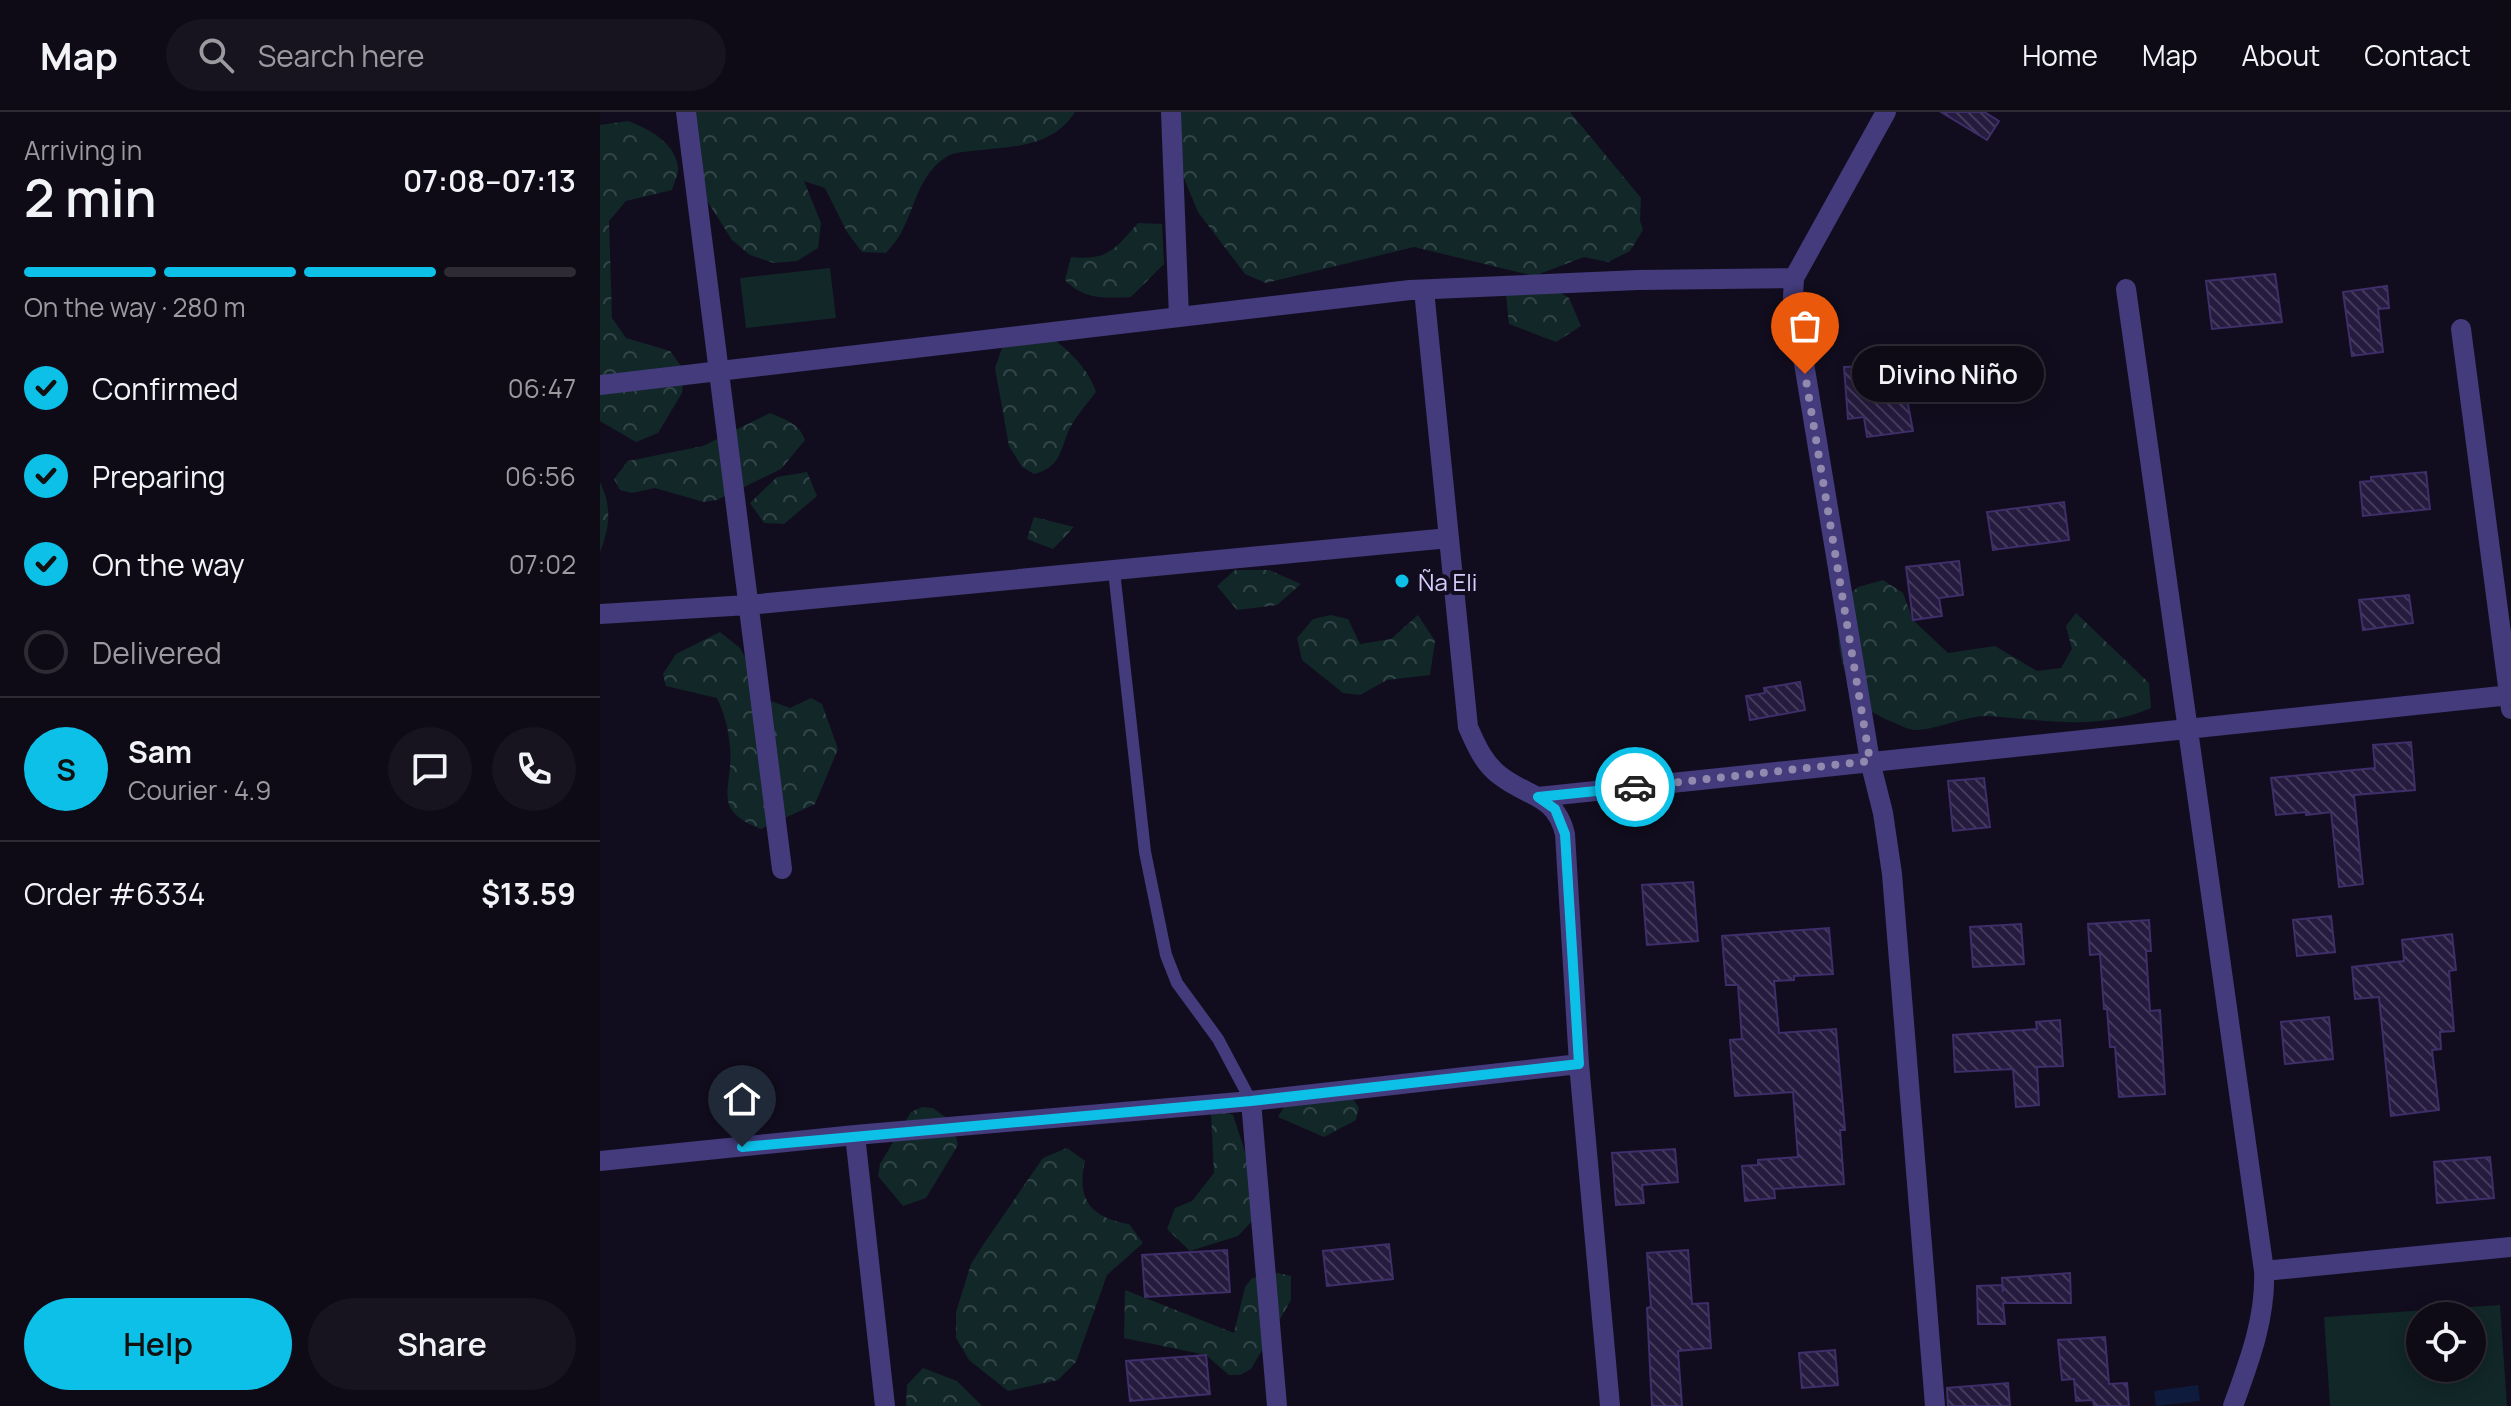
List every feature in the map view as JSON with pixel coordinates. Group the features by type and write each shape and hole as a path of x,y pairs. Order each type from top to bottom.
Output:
{"street":[{"path":"686,112 782,869"},
{"path":"1171,112 1179,317"},
{"path":"1886,112 1795,276 1795,314 1892,874 1935,1406"},
{"path":"600,385 1424,290 1795,276"},
{"path":"2126,289 2264,1271 2265,1297 2251,1357 2233,1406"},
{"path":"1424,290 1468,727 1486,763 1517,788 1555,809 1565,834 1579,1064 1610,1406"},
{"path":"1538,797 2188,728 2511,699 2461,329"},
{"path":"600,614 748,605 1449,538"},
{"path":"600,1161 855,1135 1251,1101 1579,1064"},
{"path":"1251,1101 1277,1406"},
{"path":"855,1135 885,1406"},
{"path":"2264,1271 2511,1247"}],"lane":[{"path":"1114,571 1145,852 1166,955 1177,983 1218,1039 1251,1101"}],"green space":[{"path":"696,112 1075,112 1054,133 1029,144 956,153 938,163 924,181 901,233 886,253 862,252 847,232 825,188 804,181 821,223 818,248 797,261 774,263 750,255 732,240 706,199 695,127"},
{"path":"1180,112 1570,112 1641,198 1640,221 1643,230 1630,251 1608,262 1584,257 1534,276 1414,247 1266,283 1245,274 1198,212 1178,164"},
{"path":"628,121 652,132 666,143 678,169 672,190 626,201 609,221 612,318 626,338 670,351 684,370 682,393 658,433 636,442 600,421 600,125"},
{"path":"1138,223 1162,224 1164,264 1131,297 1087,294 1065,280 1071,257 1094,257 1110,251"},
{"path":"830,268 836,318 746,328 740,278"},
{"path":"1542,282 1569,298 1581,326 1556,342 1509,324 1506,295"},
{"path":"1040,329 1080,364 1096,392 1072,425 1054,463 1034,474 1022,467 1009,446 995,368 1003,345"},
{"path":"770,413 796,426 805,440 781,469 717,500 704,502 655,488 632,493 620,490 614,479 628,461 703,446"},
{"path":"807,472 817,496 784,524 764,523 750,503 777,477"},
{"path":"600,482 608,517 600,552"},
{"path":"1034,517 1074,527 1053,549 1027,539"},
{"path":"1235,570 1269,570 1301,584 1277,605 1237,610 1217,586"},
{"path":"1883,580 1903,593 1913,620 1948,653 1995,646 2037,671 2061,668 2072,649 2066,626 2076,613 2149,683 2151,708 2112,720 2092,722 1981,716 1915,730 1890,721 1861,701 1852,687 1841,656 1838,620 1839,603 1858,587"},
{"path":"1331,615 1348,619 1360,644 1391,639 1418,615 1435,641 1430,675 1387,680 1360,695 1343,693 1302,660 1297,638 1313,619"},
{"path":"720,632 740,648 768,700 790,708 811,698 822,704 838,749 815,804 761,829 735,814 729,805 729,741 726,721 717,698 666,686 663,674 676,654"},
{"path":"1349,1093 1359,1108 1356,1120 1324,1137 1278,1117 1284,1107"},
{"path":"922,1107 933,1108 952,1122 958,1145 926,1198 903,1206 878,1176 880,1164 911,1112"},
{"path":"1211,1113 1233,1115 1254,1179 1254,1219 1238,1236 1190,1251 1167,1229 1175,1208 1192,1201 1214,1173"},
{"path":"1067,1148 1085,1161 1083,1186 1089,1205 1105,1217 1129,1224 1143,1243 1107,1275 1076,1362 1058,1380 1008,1391 969,1360 956,1338 956,1312 971,1264 985,1242 1043,1158"},
{"path":"1278,1273 1291,1276 1291,1300 1251,1369 1240,1375 1229,1375 1206,1355 1124,1338 1125,1290 1234,1333 1245,1287 1252,1278"},
{"path":"2500,1305 2507,1406 2330,1406 2324,1317 2406,1311 2406,1382 2486,1382 2486,1306"},
{"path":"923,1368 957,1381 982,1406 906,1406 907,1385"}],"water":[{"path":"2198,1385 2200,1401 2156,1406 2154,1391"}],"building":[{"path":"1941,112 1984,112 1999,121 1987,140"},
{"path":"2275,274 2282,322 2212,329 2206,281"},
{"path":"2387,286 2389,308 2378,309 2383,352 2352,356 2343,292"},
{"path":"1910,365 1911,399 1907,399 1913,431 1867,437 1864,417 1848,419 1844,367"},
{"path":"2426,472 2430,509 2363,516 2360,482 2371,481 2371,477"},
{"path":"2064,502 2069,540 1993,550 1987,512"},
{"path":"1959,561 1963,595 1939,598 1942,616 1913,620 1906,567"},
{"path":"2409,595 2413,623 2363,630 2359,600"},
{"path":"1800,682 1805,710 1750,720 1746,696 1765,693 1764,688"},
{"path":"2411,742 2415,790 2354,795 2363,884 2339,887 2331,812 2276,815 2271,778 2375,768 2373,745"},
{"path":"1984,778 1990,827 1953,831 1948,781"},
{"path":"1693,882 1698,941 1647,945 1642,885"},
{"path":"2331,916 2335,952 2297,956 2293,920"},
{"path":"2149,920 2151,951 2146,951 2150,1011 2160,1010 2165,1094 2119,1097 2115,1047 2110,1047 2107,1009 2104,1009 2100,954 2090,955 2088,924"},
{"path":"2021,924 2024,964 1973,967 1970,927"},
{"path":"1829,928 1833,974 1794,976 1794,980 1774,981 1779,1033 1836,1029 1845,1130 1840,1130 1844,1184 1774,1189 1775,1198 1745,1201 1742,1166 1758,1165 1758,1160 1798,1157 1793,1092 1735,1096 1730,1040 1742,1039 1738,985 1726,985 1722,936"},
{"path":"2452,934 2456,970 2449,971 2454,1031 2440,1032 2441,1049 2432,1050 2439,1110 2391,1116 2379,997 2355,999 2352,967 2404,961 2402,940"},
{"path":"2329,1017 2333,1059 2285,1064 2281,1022"},
{"path":"2060,1020 2063,1066 2037,1067 2039,1105 2016,1107 2013,1069 1955,1072 1953,1035 2037,1029 2036,1022"},
{"path":"1675,1149 1678,1182 1642,1185 1644,1203 1616,1205 1612,1153"},
{"path":"2490,1157 2494,1198 2437,1203 2434,1162"},
{"path":"1389,1244 1393,1279 1327,1286 1323,1251"},
{"path":"1227,1250 1230,1292 1145,1297 1142,1255"},
{"path":"1688,1250 1692,1304 1708,1303 1711,1348 1678,1351 1682,1406 1652,1406 1647,1253"},
{"path":"2070,1273 2071,1303 2003,1303 2005,1324 1978,1324 1977,1286 2002,1285 2003,1292 2002,1278"},
{"path":"2105,1337 2109,1384 2127,1383 2129,1406 2094,1406 2093,1400 2076,1401 2074,1379 2062,1380 2058,1340"},
{"path":"1835,1350 1838,1385 1802,1388 1799,1353"},
{"path":"1206,1355 1210,1394 1130,1401 1126,1361"},
{"path":"2008,1383 2010,1406 1948,1406 1947,1388"}],"way so far":[{"path":"1635,787 1870,761 1805,374"}],"place":[{"name":"Divino Niño","path":"1805,374"},
{"name":"Ña Eli","path":"1402,581"}],"route":[{"path":"742,1147 1251,1101 1579,1064 1565,834 1555,809 1538,797 1635,787"}]}
